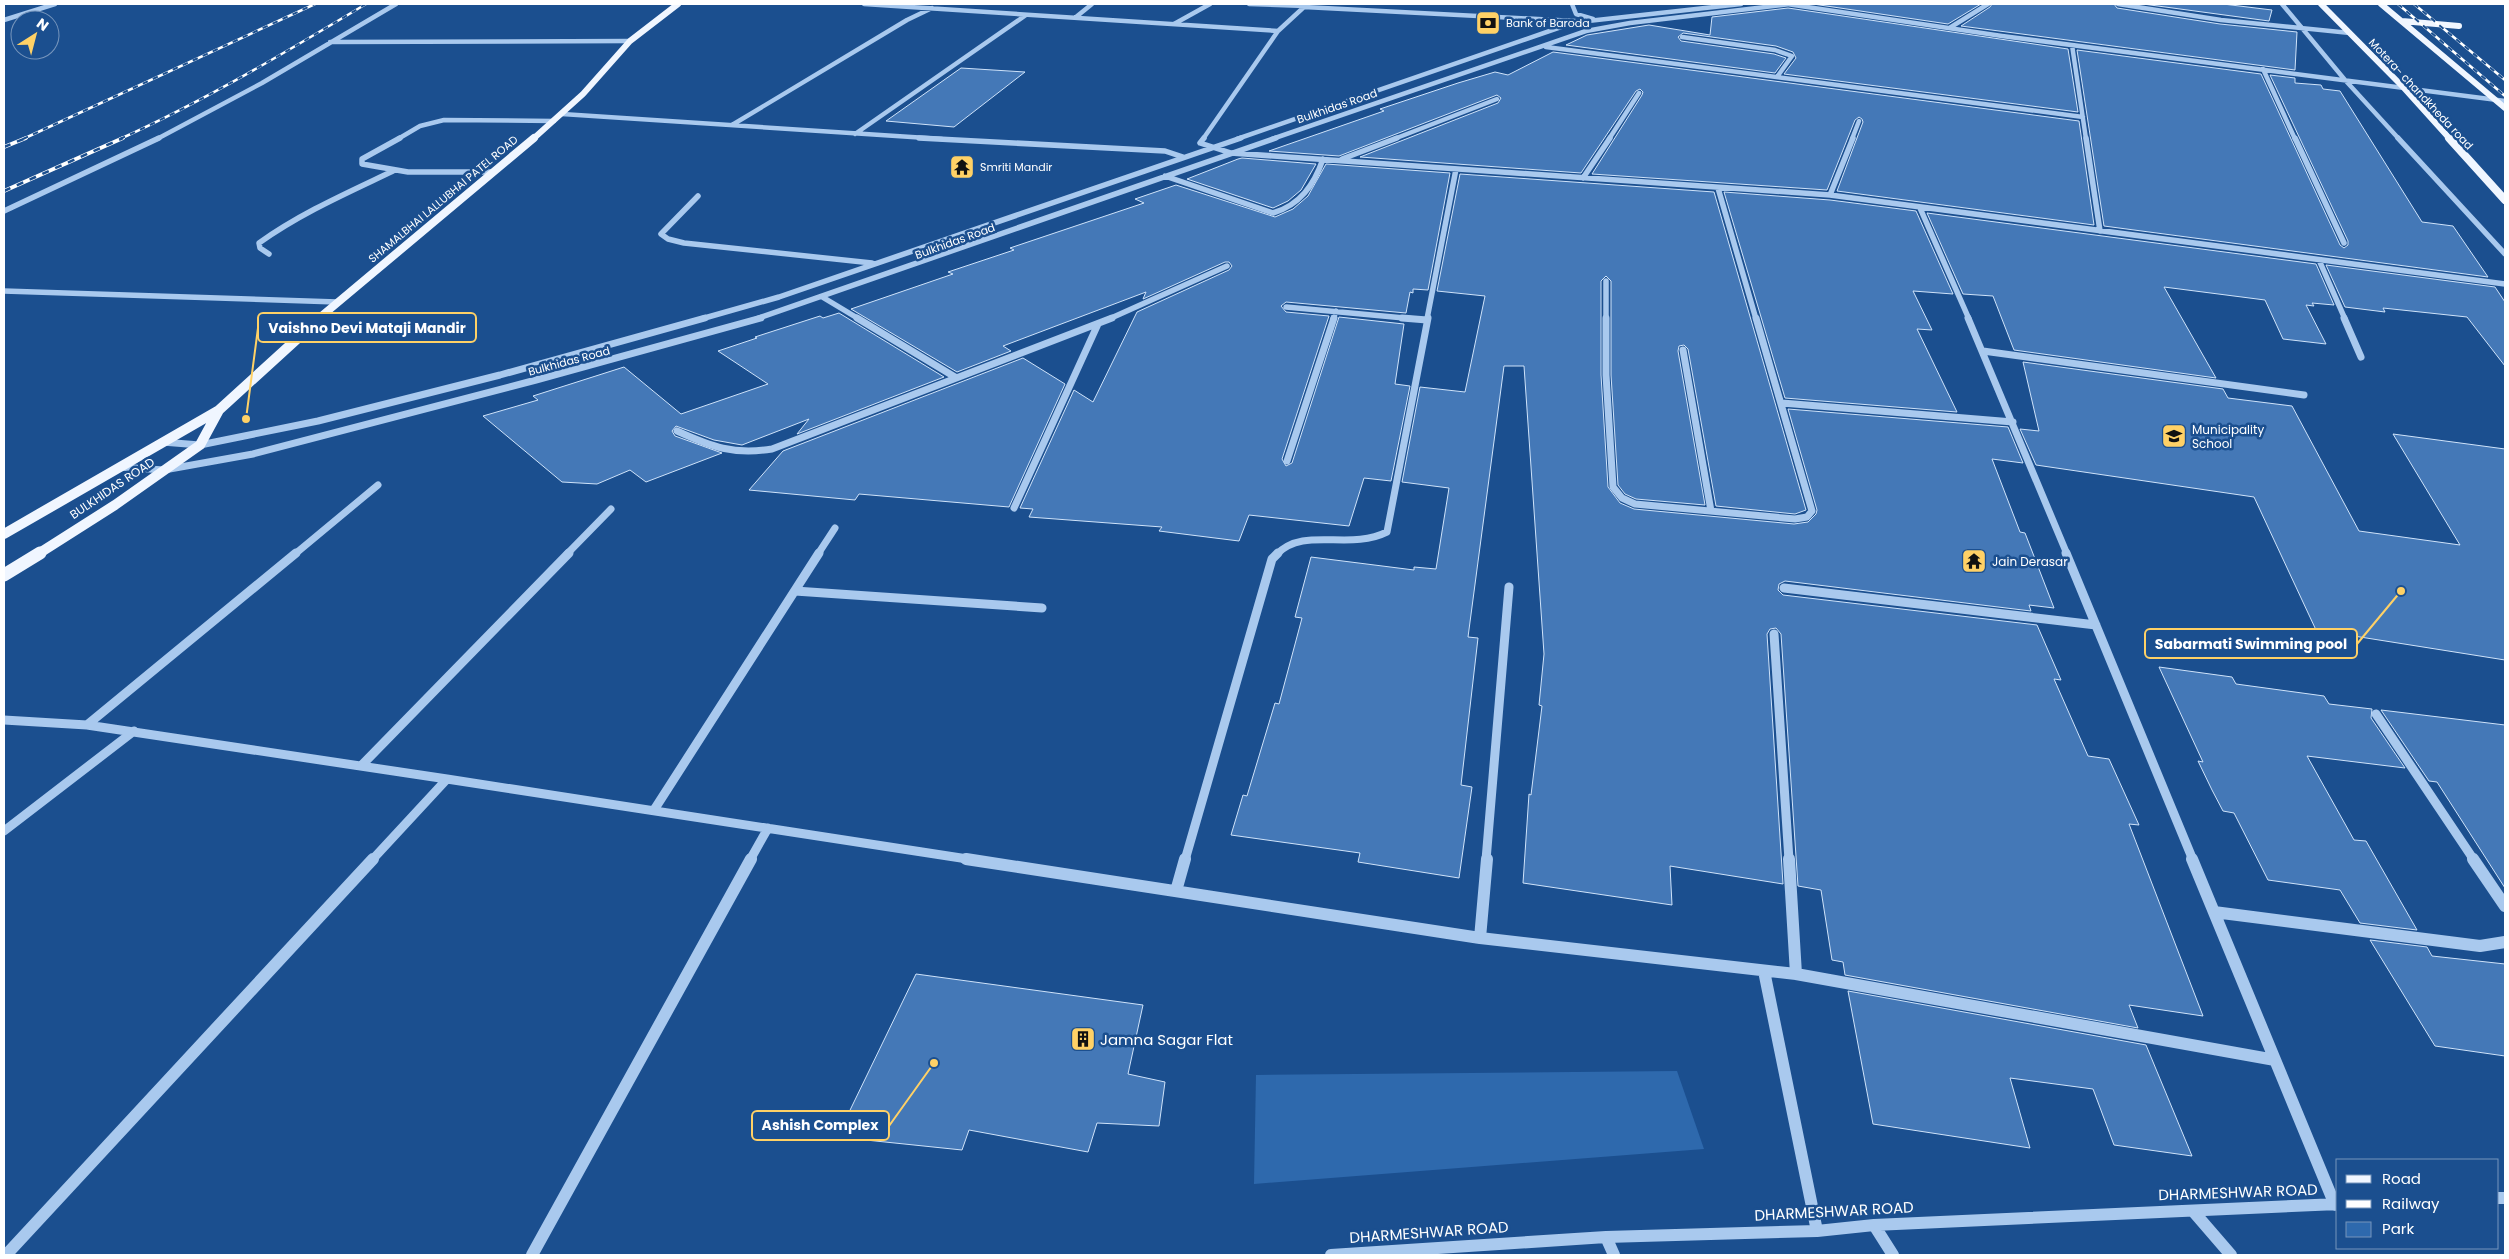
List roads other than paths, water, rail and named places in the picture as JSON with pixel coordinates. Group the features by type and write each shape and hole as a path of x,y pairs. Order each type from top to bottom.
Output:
{"main road":[{"name":"SHAMALBHAI LALLUBHAI PATEL ROAD","path":"219,410 338,302 491,172 554,122 583,94 630,41 678,4"},
{"name":"Motera- chandkheda road","path":"2321,4 2404,88 2505,200"},
{"path":"2381,4 2505,108"},
{"path":"2402,21 2459,26"},
{"path":"4,534 219,410"},
{"name":"BULKHIDAS ROAD","path":"4,575 115,504 200,445 219,410"}],"street":[{"path":"4,20 55,4"},
{"path":"4,211 145,145 262,83 396,4"},
{"path":"864,4 1278,31"},
{"path":"1076,18 1092,4"},
{"path":"1174,24 1210,4"},
{"path":"1249,4 1305,5 1564,19 1599,28"},
{"path":"1572,4 1576,14 1614,25"},
{"name":"Bulkhidas Road","path":"162,442 200,445 318,421 500,375 779,297 1210,147 1579,22 1741,4"},
{"path":"1789,4 2072,45 2505,101"},
{"name":"Bulkhidas Road","path":"119,467 164,470 204,464 309,440 767,316 850,289 1231,153 1599,28 1789,4"},
{"path":"1951,27 1988,4"},
{"path":"2118,4 2221,20 2350,33"},
{"path":"2282,4 2304,28 2345,80 2505,254"},
{"path":"1305,5 1278,31 1200,143 1231,153 1830,195 2505,284"},
{"path":"732,125 907,20 932,8"},
{"path":"855,134 1026,14"},
{"path":"1682,37 1775,50 1792,56 1777,77"},
{"path":"330,42 630,41"},
{"path":"2072,45 2100,231"},
{"path":"1543,46 2083,117"},
{"path":"2264,69 2344,243"},
{"path":"1582,178 1639,93"},
{"path":"1339,160 1496,99"},
{"path":"562,114 855,134 1165,151 1203,163"},
{"path":"491,172 393,171 367,166 362,164 362,159 420,126 433,122 463,119 554,122"},
{"path":"1830,195 1859,121"},
{"path":"1165,176 1272,213 1286,209 1296,203 1316,180 1323,159"},
{"path":"1176,891 1272,558 1287,545 1303,541 1360,542 1379,538 1387,532 1456,168"},
{"path":"269,254 260,248 259,243 268,236 393,171"},
{"path":"1606,281 1606,375 1613,487 1622,498 1635,504 1795,519 1807,517 1812,511 1718,188"},
{"path":"698,196 661,234 668,239 684,243 875,263"},
{"path":"1920,208 2013,422 2336,1204"},
{"path":"926,245 948,254"},
{"path":"2320,260 2361,357"},
{"path":"677,431 731,453 748,453 772,449 955,377 1098,324 1227,266"},
{"path":"830,279 850,289"},
{"path":"4,290 338,302"},
{"path":"824,298 955,377"},
{"path":"1286,307 1427,320"},
{"path":"1286,461 1336,311"},
{"path":"1014,508 1098,324"},
{"path":"1683,350 1711,511"},
{"path":"1983,351 2304,395"},
{"path":"1782,403 2013,422"},
{"path":"87,724 378,484"},
{"path":"362,766 611,509"},
{"path":"654,810 835,528"},
{"path":"1480,938 1509,587"},
{"path":"1784,588 2096,625"},
{"path":"795,591 1042,608"},
{"path":"1774,634 1796,974"},
{"path":"2376,714 2505,906"},
{"path":"4,720 87,724 1480,938 1796,974 2275,1060"},
{"path":"4,831 134,731"},
{"path":"6,1255 448,779"},
{"path":"532,1255 768,828"},
{"path":"2214,912 2480,946 2505,942"},
{"path":"1764,971 1817,1231"},
{"name":"DHARMESHWAR ROAD","path":"1331,1255 1606,1237 1817,1231 1874,1225 2336,1204"},
{"path":"2193,1211 2231,1255"},
{"path":"1874,1225 1893,1255"},
{"path":"1606,1237 1614,1255"}],"railway":[{"path":"23,139 315,4"},
{"path":"120,139 215,92 366,4"},
{"path":"2398,4 2505,96"},
{"path":"2414,4 2505,80"},
{"path":"4,147 26,138"},
{"path":"4,191 123,138"}],"place":[{"name":"Bank of Baroda","path":"1488,23"},
{"name":"Smriti Mandir","path":"962,167"},
{"name":"Vaishno Devi Mataji Mandir","path":"246,419"},
{"name":"Municipality School","path":"2174,436"},
{"name":"Jain Derasar","path":"1974,561"},
{"name":"Sabarmati Swimming pool","path":"2401,591"},
{"name":"Jamna Sagar Flat","path":"1083,1039"},
{"name":"Ashish Complex","path":"934,1063"}]}
